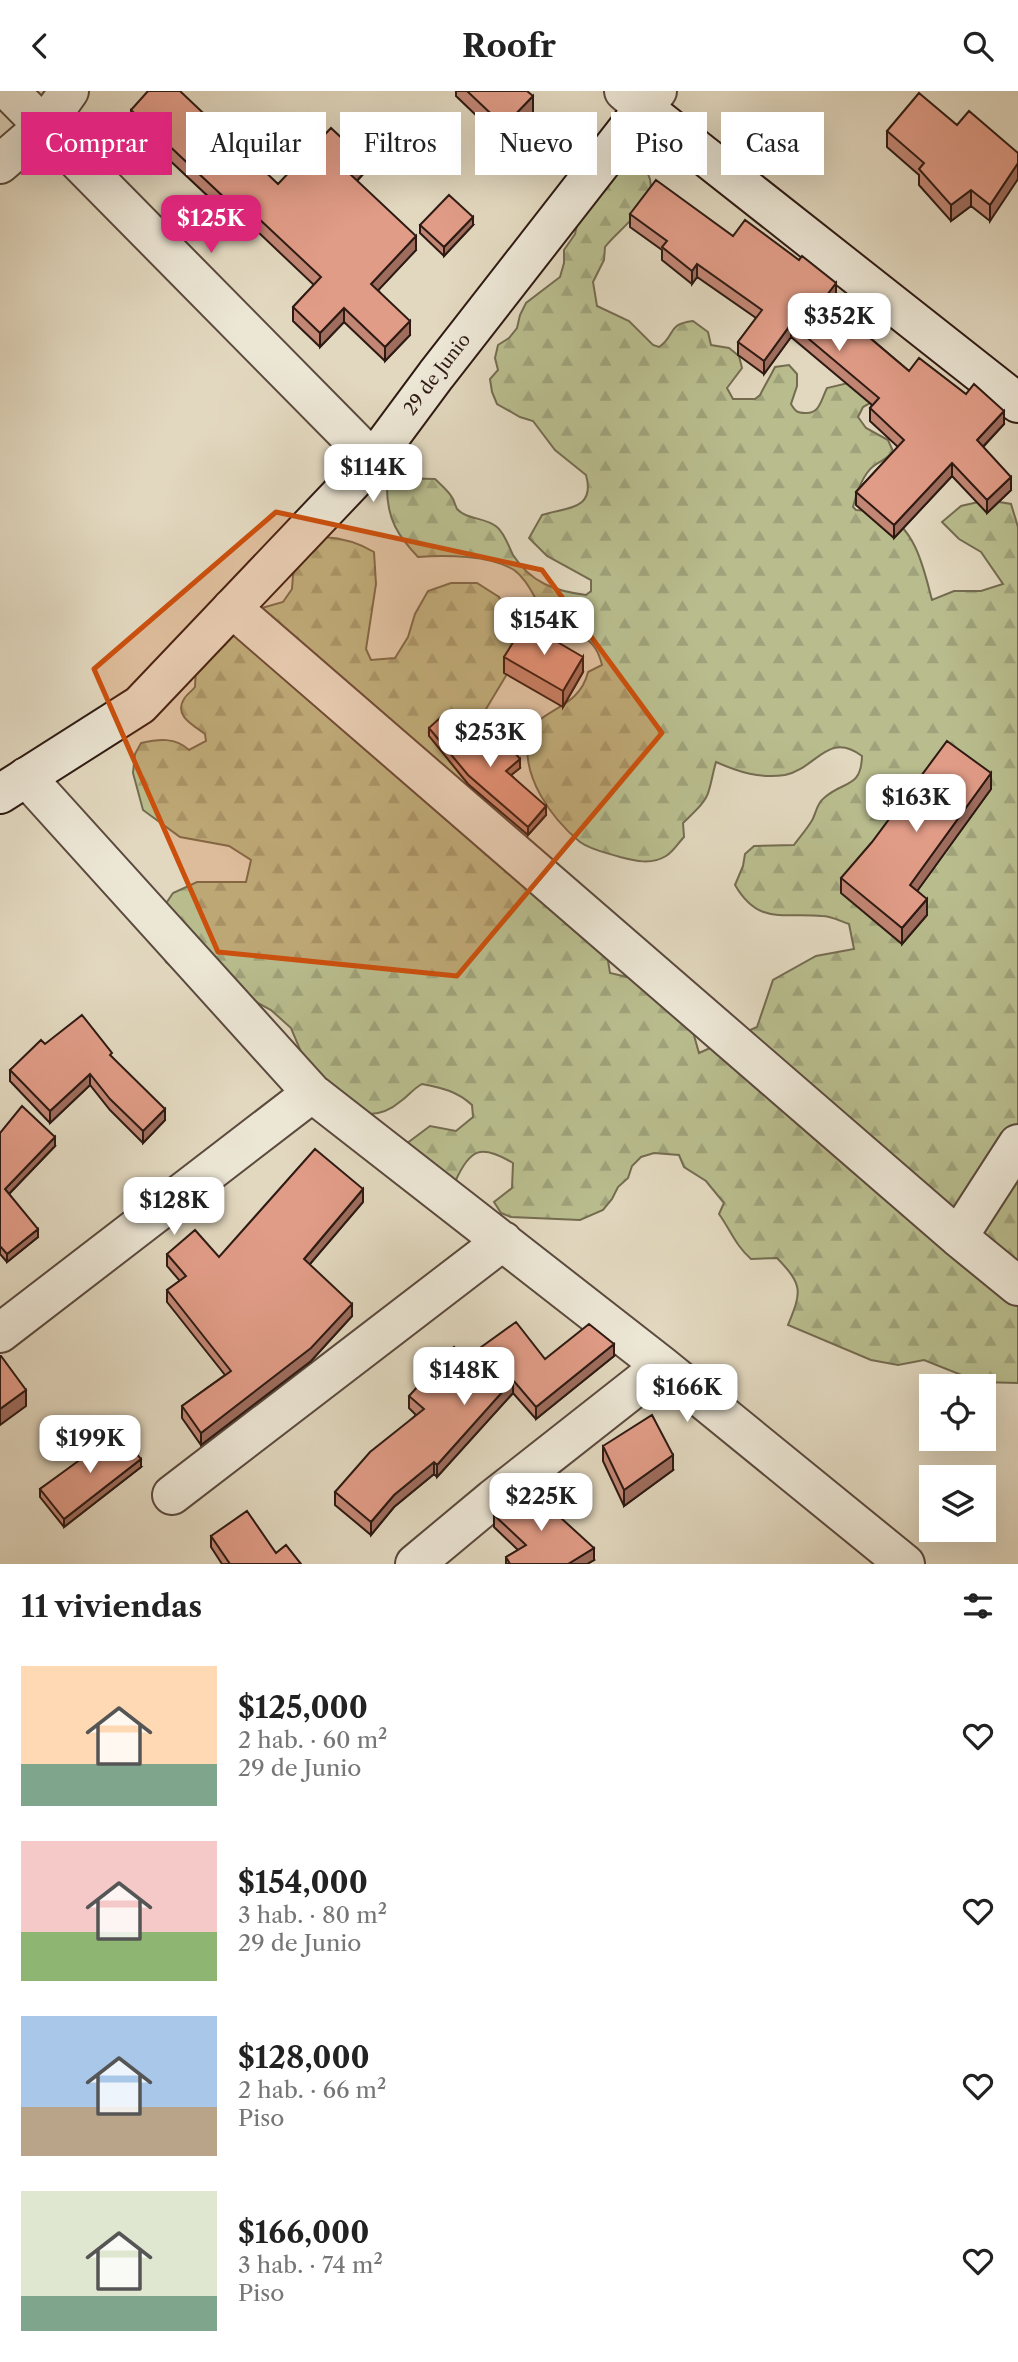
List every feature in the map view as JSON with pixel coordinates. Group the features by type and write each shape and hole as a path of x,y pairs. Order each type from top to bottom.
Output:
{"street":[{"path":"9,91 31,112"},
{"path":"54,112 69,91"},
{"path":"641,97 1018,403"},
{"name":"29 de Junio","path":"13,785 140,705 373,460 641,97"},
{"path":"0,164 21,146"},
{"path":"92,175 373,460"},
{"path":"232,608 1018,1286"},
{"path":"13,785 312,1093 662,1366 905,1564"},
{"path":"0,1333 312,1093"},
{"path":"958,1237 1018,1144"},
{"path":"172,1495 503,1241"},
{"path":"415,1564 662,1366"}],"highlighted area":[{"path":"276,512 542,570 662,733 457,976 218,952 94,669"}],"green space":[{"path":"611,171 611,175 648,175 651,184 644,204 605,247 604,260 593,282 597,306 629,321 653,345 659,347 675,328 693,321 708,332 711,345 729,348 739,356 742,368 727,388 733,399 755,399 760,395 775,367 789,365 797,374 797,386 791,404 798,412 814,411 827,388 848,383 874,401 863,407 858,417 866,428 888,440 893,451 867,473 853,507 856,510 884,514 904,529 917,551 932,600 954,591 981,591 1003,584 981,552 959,539 942,522 961,506 987,500 1011,504 1018,527 1018,1383 996,1382 996,1374 959,1374 924,1360 898,1365 871,1360 788,1325 798,1296 792,1275 777,1258 751,1259 746,1254 719,1214 724,1203 706,1181 684,1167 679,1155 654,1153 641,1157 603,1210 580,1220 511,1217 501,1213 494,1202 512,1188 513,1163 493,1153 478,1153 466,1162 455,1182 406,1144 430,1126 456,1131 473,1117 472,1105 461,1096 422,1084 391,1108 370,1114 351,1111 320,1097 291,1028 271,1010 247,997 187,978 166,962 157,939 159,914 173,893 197,882 246,882 251,860 229,846 180,837 143,810 133,773 135,754 141,743 173,741 189,750 206,741 205,734 187,720 181,711 184,699 195,687 196,667 255,610 283,602 292,589 297,562 324,537 350,541 374,552 376,584 366,649 371,660 395,658 408,637 415,614 428,591 451,583 477,583 499,597 509,619 513,645 510,669 483,714 481,736 466,783 466,808 602,924 610,973 644,981 686,1007 699,1053 757,1027 773,980 816,956 854,949 849,924 825,916 763,912 753,907 735,885 745,854 754,846 794,845 811,822 821,800 855,779 861,767 862,756 850,749 831,749 796,771 776,776 750,774 716,762 705,799 683,823 684,837 666,856 655,861 637,861 584,845 559,821 540,795 529,766 527,751 533,727 576,695 588,672 602,665 599,655 584,638 551,635 531,591 514,570 480,559 454,556 418,557 399,534 392,518 387,488 395,478 435,479 449,493 461,513 497,527 520,565 536,579 564,591 586,595 591,591 591,580 547,556 529,538 542,515 569,508 583,501 588,487 586,475 555,450 533,421 497,404 490,379 498,370 495,358 498,345 509,338 517,328 526,303 560,277 564,250 575,234 578,220"}],"building":[{"path":"148,91 180,91 202,112 186,112 186,162 172,148 172,112 131,110"},
{"path":"467,91 527,91 533,96 518,112 489,112"},
{"path":"919,93 957,125 969,111 1018,153 1018,163 990,205 971,190 951,205 919,169 924,163 887,131"},
{"path":"331,128 340,136 340,175 351,175 416,236 371,284 410,321 385,347 344,308 320,333 293,307 321,277 240,201 239,203 232,197 228,201 200,175 269,175 278,184 287,175 326,175 326,133"},
{"path":"656,180 733,236 745,220 799,260 802,256 836,283 824,299 909,371 919,358 966,394 974,384 1004,411 977,440 1011,477 987,500 952,463 894,525 856,492 904,440 870,408 879,398 791,324 764,361 738,342 762,310 697,264 692,271 662,247 667,241 630,214"},
{"path":"449,195 473,217 444,247 420,225"},
{"path":"525,623 583,657 563,691 504,657"},
{"path":"443,715 477,746 496,730 520,759 506,771 546,806 528,827 468,775 429,728"},
{"path":"947,741 991,773 910,885 927,899 902,928 841,878 872,842"},
{"path":"82,1015 112,1053 110,1055 165,1109 143,1131 110,1099 90,1074 50,1111 10,1070 41,1040 45,1044"},
{"path":"22,1106 55,1137 5,1189 38,1229 7,1254 0,1246 0,1133"},
{"path":"315,1149 363,1189 304,1259 352,1304 311,1348 201,1433 182,1406 231,1371 167,1290 186,1276 167,1254 195,1230 219,1257"},
{"path":"516,1322 545,1359 589,1324 614,1344 536,1407 513,1380 437,1465 434,1462 394,1495 371,1522 335,1492 370,1452 424,1409 409,1396 454,1347 466,1358"},
{"path":"0,1356 26,1390 0,1409"},
{"path":"652,1415 673,1455 624,1490 603,1446"},
{"path":"118,1431 141,1459 64,1519 40,1489"},
{"path":"528,1488 594,1548 568,1564 510,1564 506,1557 526,1545 494,1515"},
{"path":"247,1511 276,1553 286,1545 301,1564 230,1564 211,1536"}]}
